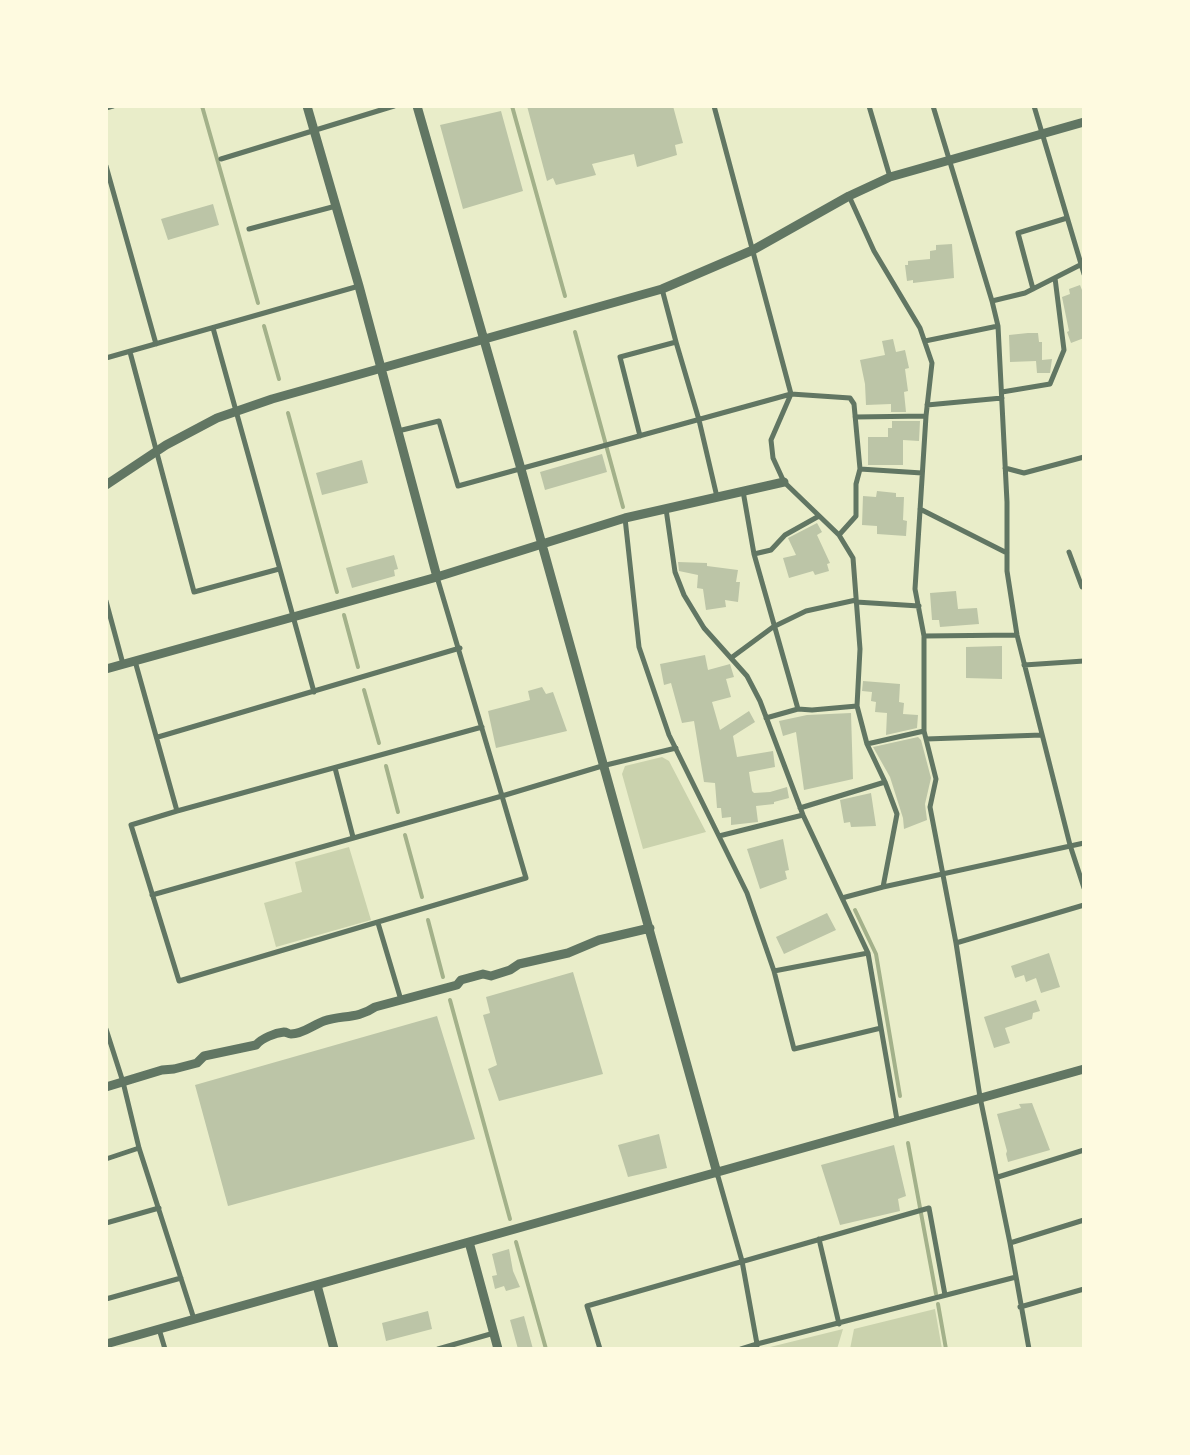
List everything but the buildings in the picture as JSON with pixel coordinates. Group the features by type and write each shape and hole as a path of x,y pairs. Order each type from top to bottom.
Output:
{"street":[{"path":"106,108 114,106"},
{"path":"307,106 359,286 438,577 526,878 179,981 131,825 482,728"},
{"path":"221,158 394,106"},
{"path":"417,106 521,469 602,766 650,928 742,1261 757,1347"},
{"path":"714,106 791,394 772,440 773,458 784,482 838,535 853,558 860,648 857,706 867,744 885,782 897,814 883,887"},
{"path":"869,106 890,177"},
{"path":"933,106 998,326 1005,468 1007,571 1024,665 1070,845 1084,888"},
{"path":"1034,106 1084,274"},
{"path":"106,485 157,451 217,418 272,399 382,370 662,290 753,250 849,196 890,177 1084,122"},
{"path":"106,166 156,344"},
{"path":"849,196 874,251 920,328 932,363 926,416 915,589 924,636 924,731 936,779 930,807 956,943 980,1097 998,1177 1029,1349"},
{"path":"249,229 336,206"},
{"path":"1033,289 1018,233 1068,218"},
{"path":"992,301 1025,293 1082,264"},
{"path":"1002,392 1050,384 1064,350 1055,278"},
{"path":"106,358 359,286"},
{"path":"662,290 699,420 718,497"},
{"path":"925,341 998,326"},
{"path":"213,328 314,692"},
{"path":"640,436 620,357 676,342"},
{"path":"130,352 194,592 279,569"},
{"path":"398,431 440,420 458,486 791,394 850,398 854,404 860,469 856,484 856,516 838,535"},
{"path":"927,405 1002,398"},
{"path":"855,417 926,416"},
{"path":"1005,468 1024,473 1084,456"},
{"path":"860,469 922,473"},
{"path":"106,669 438,577 625,518 784,482"},
{"path":"743,492 754,554 798,709"},
{"path":"666,509 675,572 684,595 704,628 747,676 766,718 803,815 868,953 897,1120"},
{"path":"920,509 1007,553"},
{"path":"754,554 771,550 785,535 819,516"},
{"path":"625,518 639,647 669,735 747,893 774,971 794,1049 881,1028"},
{"path":"1069,552 1082,587 1084,586"},
{"path":"106,600 124,664"},
{"path":"731,658 774,627 806,611 856,601 918,606"},
{"path":"924,636 1017,634"},
{"path":"158,737 460,648"},
{"path":"135,661 158,737 177,811"},
{"path":"1024,665 1084,661"},
{"path":"766,718 798,709 812,710 857,706"},
{"path":"867,744 924,731"},
{"path":"926,739 1042,735"},
{"path":"152,895 602,766 676,748"},
{"path":"335,768 353,836"},
{"path":"800,808 885,782"},
{"path":"719,836 803,815"},
{"path":"842,898 883,887 1084,843"},
{"path":"956,943 1084,905"},
{"path":"378,923 401,1000"},
{"path":"106,1087 162,1070 174,1069 197,1062 204,1056 256,1045 262,1039 284,1032 291,1034 322,1022 340,1017 347,1018 367,1012 374,1007 457,985 461,980 483,974 491,976 510,970 519,964 568,953 600,940 650,928"},
{"path":"774,971 868,953"},
{"path":"106,1029 123,1082 139,1148 194,1319"},
{"path":"106,1344 717,1173 897,1120 1084,1069"},
{"path":"106,1159 139,1148"},
{"path":"998,1177 1084,1150"},
{"path":"106,1223 159,1208"},
{"path":"600,1349 587,1306 929,1208 945,1296"},
{"path":"1010,1243 1084,1220"},
{"path":"819,1239 839,1324"},
{"path":"469,1242 498,1349"},
{"path":"742,1349 757,1347 1016,1277"},
{"path":"106,1299 181,1278"},
{"path":"317,1285 334,1349"},
{"path":"1020,1307 1084,1289"},
{"path":"159,1329 165,1349"},
{"path":"438,1349 494,1333"}],"green space":[{"path":"662,757 669,761 706,832 643,849 622,774 625,766"},
{"path":"349,847 371,920 276,947 264,903 302,892 295,862"},
{"path":"935,1309 942,1349 850,1349 854,1329"},
{"path":"843,1329 837,1349 762,1349"}],"waterway":[{"path":"202,106 258,303"},
{"path":"512,106 565,296"},
{"path":"264,326 279,379"},
{"path":"575,332 623,507"},
{"path":"288,413 337,592"},
{"path":"344,615 358,667"},
{"path":"364,690 379,743"},
{"path":"386,766 398,812"},
{"path":"405,835 422,897"},
{"path":"855,910 876,954 900,1096"},
{"path":"428,920 443,977"},
{"path":"450,1000 510,1219"},
{"path":"908,1143 936,1294"},
{"path":"516,1242 546,1349"},
{"path":"938,1304 946,1349"}]}
